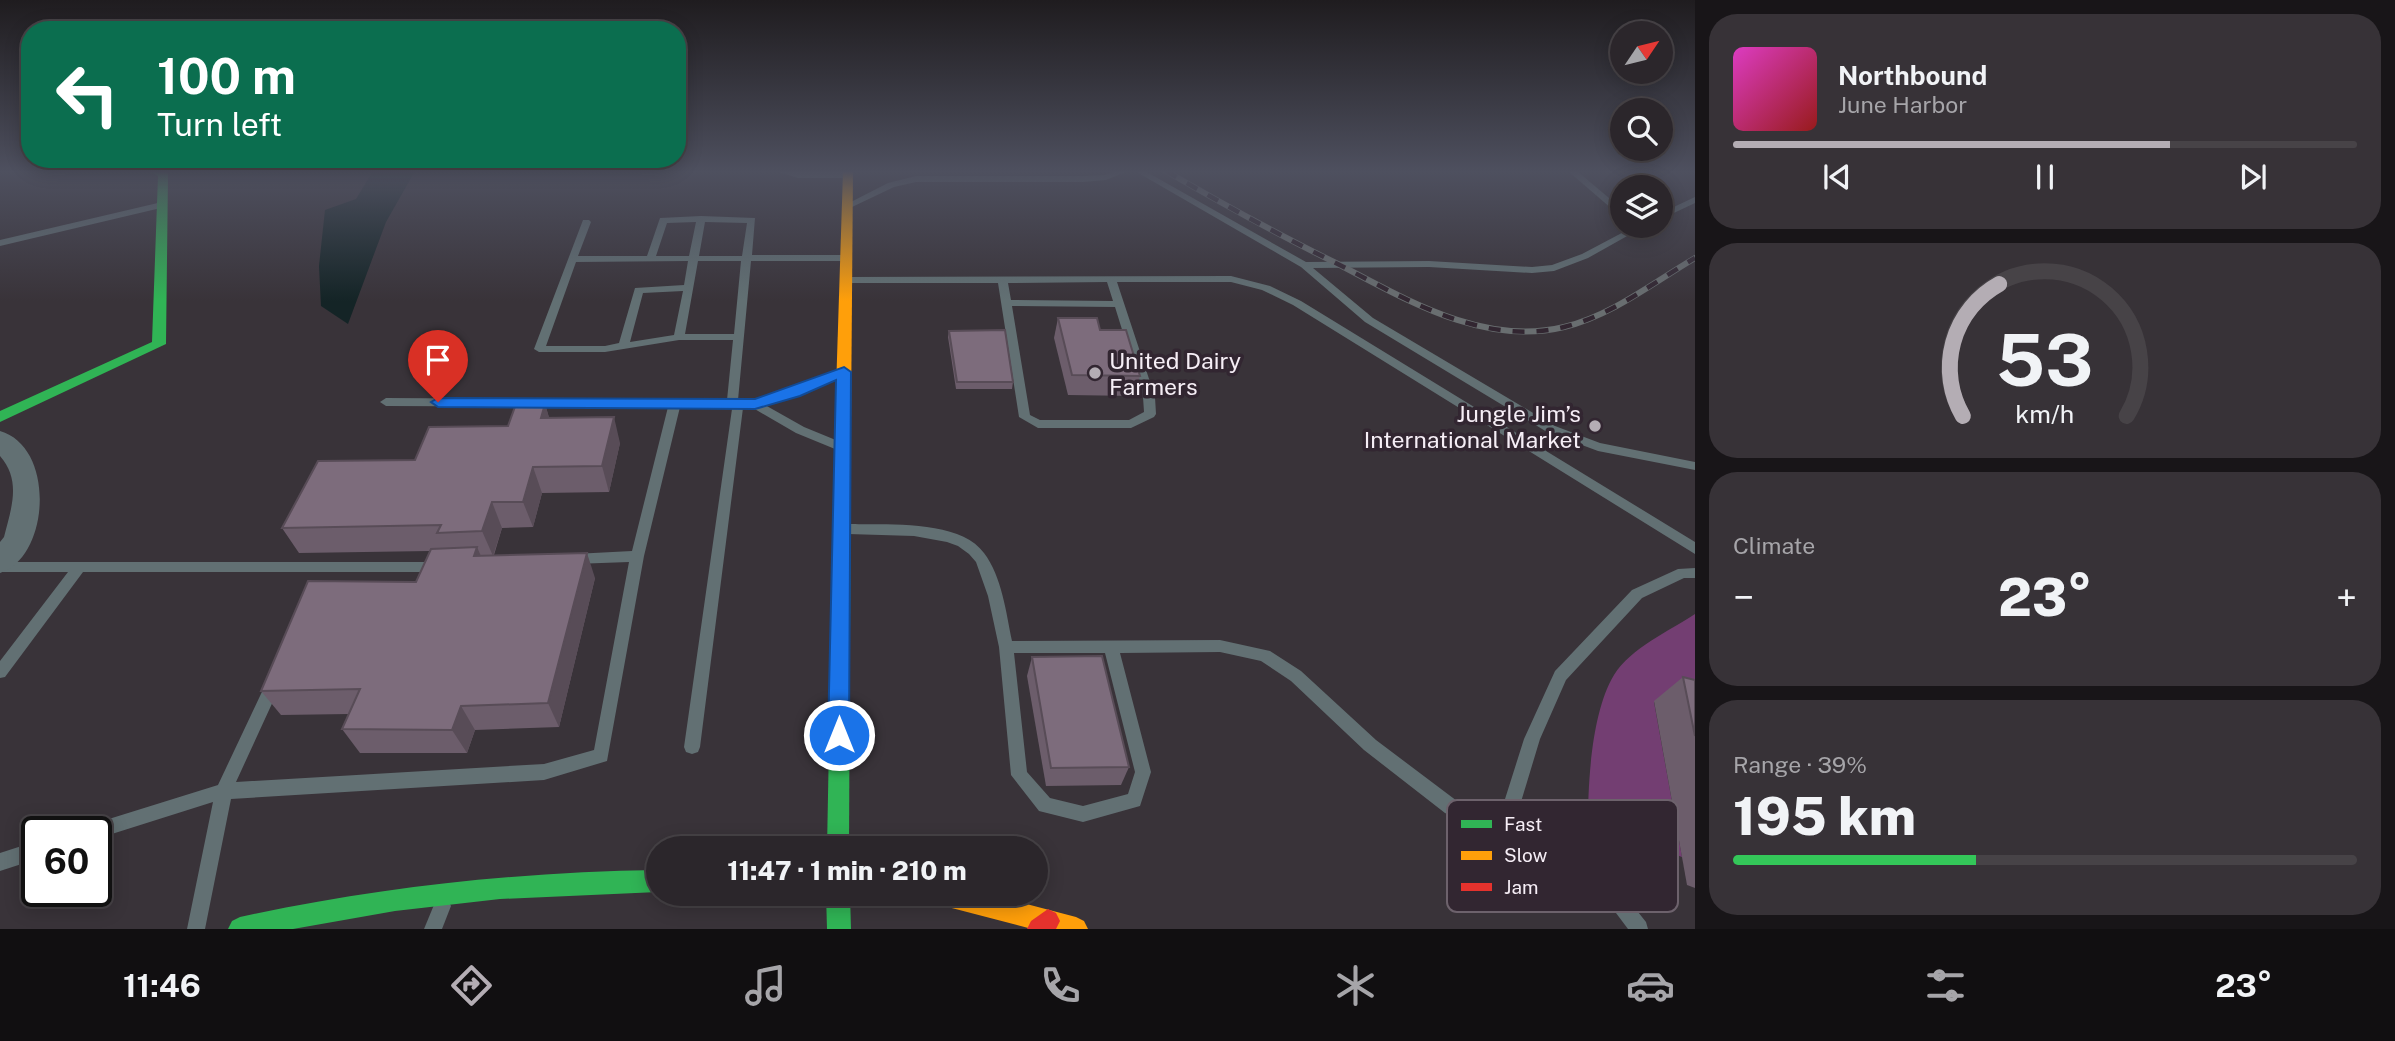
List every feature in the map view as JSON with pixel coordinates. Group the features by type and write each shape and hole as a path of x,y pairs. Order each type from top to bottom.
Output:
{"main road":[{"path":"0,417 159,344 162,214"},
{"path":"838,836 842,447 848,214"},
{"path":"240,929 287,917 448,890 603,880 646,881"},
{"path":"838,906 839,929"},
{"path":"983,906 1044,925 1076,929"}],"street":[{"path":"0,440 22,464 28,494 17,541 0,565"}],"lane":[{"path":"0,243 122,214"},
{"path":"1215,214 1304,265 1369,320 1551,429 1598,447 1695,466"},
{"path":"679,337 701,219"},
{"path":"651,258 663,220 752,220 746,258 735,405 692,747"},
{"path":"586,222 540,349 605,349 679,337 739,337"},
{"path":"1304,265 1429,264 1532,270 1554,268 1571,262 1616,238"},
{"path":"572,259 847,258"},
{"path":"1003,280 1025,417 1038,424 1131,424 1150,414 1149,397 1111,279"},
{"path":"846,280 1231,279 1266,288 1297,303 1695,549"},
{"path":"624,345 639,289 688,288"},
{"path":"1007,303 1119,304"},
{"path":"386,402 755,404 844,372"},
{"path":"112,826 224,791 544,772 601,756 637,556 676,403"},
{"path":"755,404 800,430 842,447"},
{"path":"841,528 946,535 974,550 987,572 1006,647 1019,775 1045,805 1083,814 1134,800 1143,772 1111,646"},
{"path":"556,560 637,556"},
{"path":"0,565 323,574 448,567"},
{"path":"0,672 79,568"},
{"path":"1513,800 1532,739 1560,676 1637,594 1684,573 1695,573"},
{"path":"1006,647 1220,646 1265,655 1296,676 1370,745 1447,804"},
{"path":"196,929 224,791 280,667"},
{"path":"0,862 21,855"},
{"path":"433,929 448,890"},
{"path":"1626,912 1639,929"}],"shaded area":[{"path":"325,214 390,214 348,324 321,306 319,266"},
{"path":"1695,614 1695,714 1654,702 1672,800 1589,800 1596,726 1607,690 1621,665 1640,648"},
{"path":"1678,835 1682,857 1678,856"}],"building":[{"path":"1058,318 1097,318 1100,330 1126,330 1140,376 1072,375"},
{"path":"1005,330 1013,382 957,382 949,331"},
{"path":"516,404 545,404 541,418 614,417 602,466 533,467 523,502 492,502 482,531 437,533 441,525 282,528 318,461 415,460 429,427 508,426"},
{"path":"477,547 474,556 587,553 548,703 461,706 452,730 342,729 360,689 261,691 308,581 416,582 431,549"},
{"path":"1102,656 1129,767 1051,768 1032,657"},
{"path":"1683,677 1695,680 1695,736"}],"railway":[{"path":"1243,214 1416,304 1474,325 1503,330 1533,331 1581,322 1615,307 1695,258"}],"traffic: fast":[{"path":"0,417 159,344 162,214"},
{"path":"838,836 843,421"},
{"path":"240,929 344,908 447,893 552,884 646,881"},
{"path":"838,906 839,929"}],"traffic: slow":[{"path":"843,421 847,214"},
{"path":"989,906 1076,929"}],"traffic: jam":[{"path":"1039,929 1048,921"}],"place":[{"name":"United Dairy Farmers","path":"1095,373"},
{"name":"Jungle Jim’s International Market","path":"1595,426"}],"route":[{"path":"438,402 755,404 844,372 839,735"}]}
